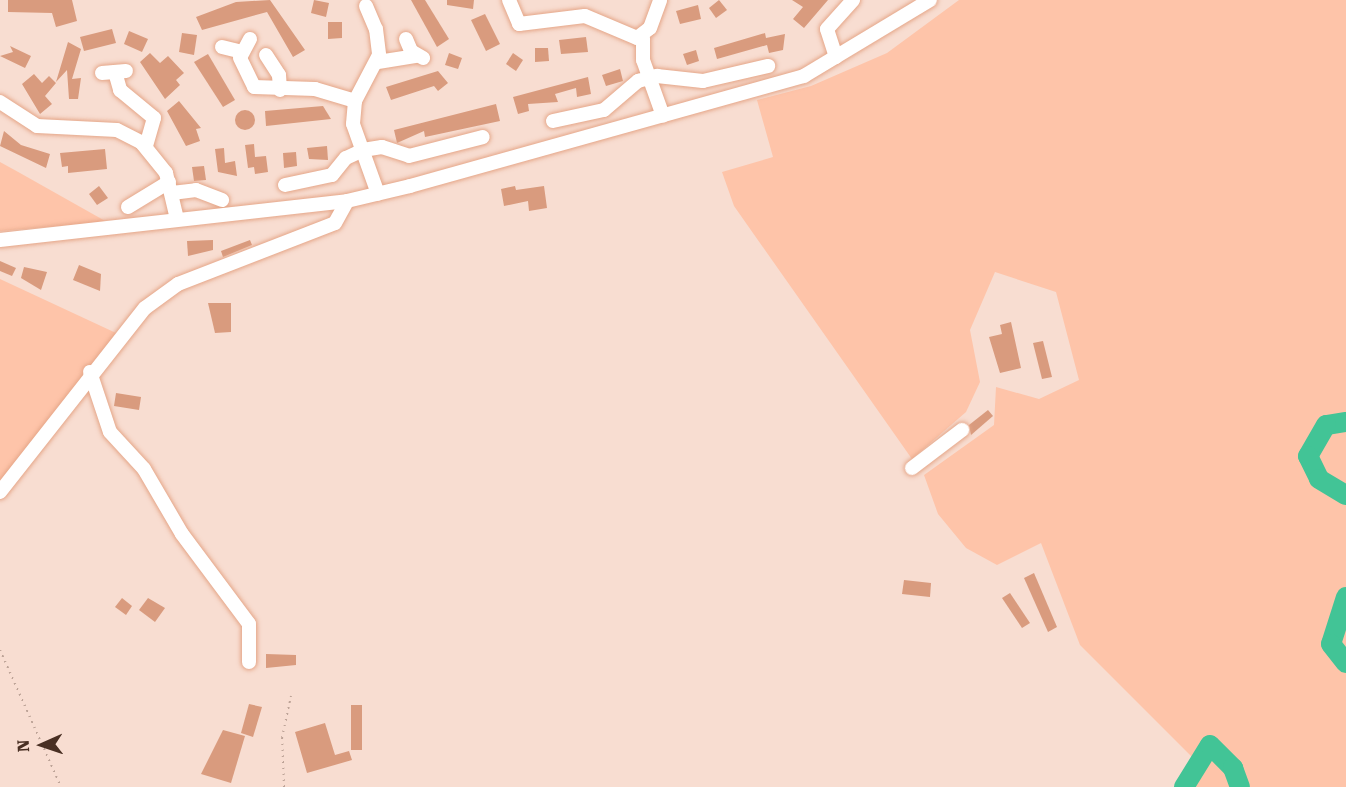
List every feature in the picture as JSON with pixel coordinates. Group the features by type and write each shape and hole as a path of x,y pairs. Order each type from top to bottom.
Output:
{"street":[{"path":"509,0 519,24 585,16 643,38"},
{"path":"660,0 643,38 651,78 663,116"},
{"path":"836,57 827,29 853,0"},
{"path":"0,240 101,233 177,219 347,201 378,194 759,92 836,57 930,0"},
{"path":"365,6 376,29 378,62 355,101 353,124 378,194"},
{"path":"250,39 242,51 242,68 254,87 280,90 315,89 355,101"},
{"path":"378,62 421,57 406,39"},
{"path":"222,47 242,51"},
{"path":"266,60 280,90"},
{"path":"554,122 577,112 615,105 638,81 677,75 703,81 742,67 768,66"},
{"path":"114,72 120,90 154,118 146,146"},
{"path":"3,97 37,126 117,130 146,146 171,188 177,219"},
{"path":"285,185 310,177 332,175 346,158 363,150 382,147 409,156 455,140 483,136"},
{"path":"128,207 171,188 196,190 222,200"},
{"path":"0,492 90,372 168,290 335,223 347,201"},
{"path":"90,372 110,432 144,469 206,569 242,611 253,637 249,662"},
{"path":"912,468 962,430"}],"path":[{"path":"0,650 60,787"},
{"path":"284,787 282,738 291,696"}],"shaded area":[{"path":"959,0 1346,0 1346,787 1184,787 1196,761 1080,645 1041,543 997,565 966,548 938,514 924,475 994,425 996,387 1039,399 1079,380 1056,292 995,272 970,330 980,382 966,412 912,459 734,206 722,172 773,157 757,100 811,86 887,53"},
{"path":"0,162 20,173 107,222 0,231"},
{"path":"0,279 116,333 0,484"}],"building":[{"path":"8,0 72,0 77,21 56,27 52,13 8,12"},
{"path":"270,0 305,50 293,57 267,12 202,30 196,17 236,2"},
{"path":"314,0 329,3 326,17 311,13"},
{"path":"411,0 425,0 449,39 437,47"},
{"path":"447,0 474,0 473,9 447,5"},
{"path":"719,0 727,10 716,18 709,8"},
{"path":"792,0 828,0 804,28 793,19 803,7"},
{"path":"698,5 701,19 680,24 676,11"},
{"path":"485,14 500,44 486,51 471,20"},
{"path":"328,22 342,22 342,38 328,39"},
{"path":"112,29 116,43 84,51 80,37"},
{"path":"129,31 148,39 142,52 124,44"},
{"path":"182,33 197,35 194,55 179,52"},
{"path":"765,33 766,38 785,34 783,50 769,53 767,45 717,59 714,48"},
{"path":"586,37 588,52 561,54 559,40"},
{"path":"68,42 81,49 72,79 81,78 78,99 69,99 67,70 56,82"},
{"path":"10,46 31,56 25,68 0,56 13,52"},
{"path":"535,48 548,48 549,61 535,62"},
{"path":"696,50 699,61 687,65 683,54"},
{"path":"150,53 160,63 168,56 184,73 176,80 180,85 165,99 140,62"},
{"path":"449,53 462,58 458,69 445,65"},
{"path":"513,53 523,60 516,71 506,64"},
{"path":"208,54 235,100 223,107 194,62"},
{"path":"620,69 623,81 606,86 602,75"},
{"path":"438,71 448,83 438,91 434,86 391,100 386,87"},
{"path":"34,74 42,83 49,76 56,83 45,96 52,104 40,114 22,84"},
{"path":"588,77 591,94 577,97 576,88 555,94 558,102 528,104 529,111 518,114 513,97"},
{"path":"179,101 201,128 196,129 200,141 186,146 167,111"},
{"path":"496,104 500,121 425,137 424,131 397,143 394,130"},
{"path":"323,106 331,119 266,126 265,111"},
{"path":"245,110 252,113 255,120 252,127 245,130 238,127 235,120 238,113"},
{"path":"4,131 21,145 50,154 46,168 0,146"},
{"path":"254,144 255,157 266,156 268,172 255,174 254,167 248,168 245,145"},
{"path":"327,146 328,160 309,159 307,148"},
{"path":"224,148 225,163 235,161 237,176 218,172 215,149"},
{"path":"105,149 107,169 68,173 68,166 62,167 60,153"},
{"path":"296,152 297,166 284,168 283,153"},
{"path":"204,166 206,180 194,181 192,167"},
{"path":"99,186 108,198 97,205 89,194"},
{"path":"515,186 516,190 544,186 547,208 529,211 528,201 504,206 501,189"},
{"path":"213,240 213,250 188,256 187,241"},
{"path":"250,240 252,245 223,257 221,251"},
{"path":"0,261 16,268 12,276 0,271"},
{"path":"79,265 101,274 100,291 73,280"},
{"path":"24,267 47,272 41,290 21,278"},
{"path":"208,303 231,303 231,332 215,333"},
{"path":"1011,322 1021,368 1000,373 989,337 1002,334 1000,325"},
{"path":"1043,341 1052,377 1042,379 1033,343"},
{"path":"116,393 141,397 139,410 114,406"},
{"path":"988,410 993,416 971,435 969,425"},
{"path":"1034,573 1057,627 1048,632 1024,578"},
{"path":"904,580 931,583 930,597 902,594"},
{"path":"1010,593 1030,623 1022,628 1002,598"},
{"path":"122,598 132,606 126,615 115,607"},
{"path":"148,598 165,608 155,622 139,610"},
{"path":"266,654 296,655 296,665 266,668"},
{"path":"249,704 262,707 253,737 241,733"},
{"path":"351,705 362,705 362,750 351,750"},
{"path":"325,723 335,755 349,751 352,760 307,773 295,732"},
{"path":"223,730 245,736 231,783 201,774"}],"waterway":[{"path":"1346,422 1326,425 1308,456 1319,479 1346,495"},
{"path":"1346,597 1331,644 1346,663"},
{"path":"1184,787 1210,745 1233,768 1240,787"}]}
